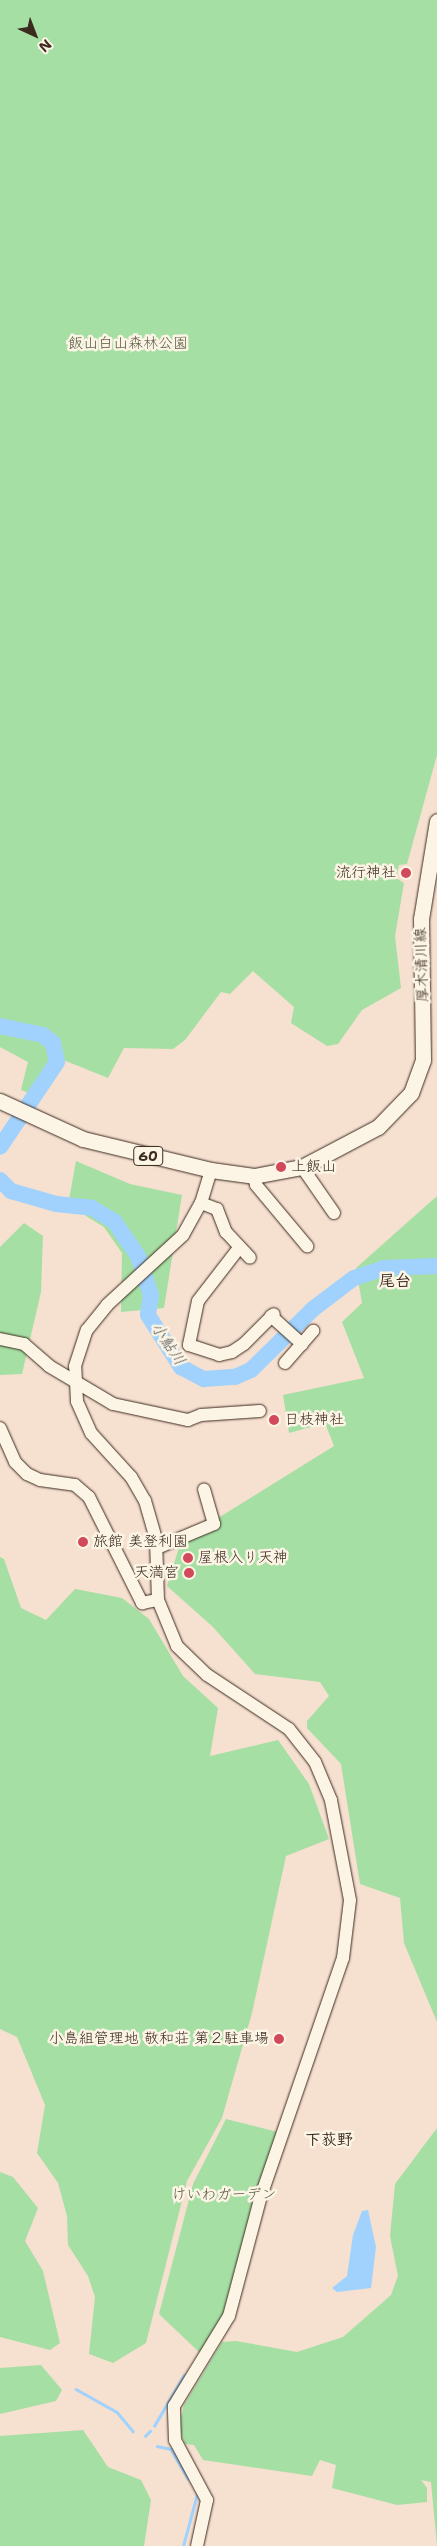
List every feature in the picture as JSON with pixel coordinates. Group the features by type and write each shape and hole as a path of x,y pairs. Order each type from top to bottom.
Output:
{"main road":[{"name":"厚木清川線","path":"302,1167 378,1127 404,1102 417,1082 425,1049 420,919 437,822"},
{"name":"60","path":"3,1102 37,1119 95,1143 211,1170 259,1176 302,1167"}],"street":[{"path":"302,1167 334,1212"},
{"path":"197,2546 207,2500 173,2434 174,2406 229,2316 259,2204 343,1958 350,1900 333,1807 315,1762 289,1729 207,1675 185,1655 166,1626 158,1600 157,1548 152,1521 142,1494 84,1423 74,1382 82,1338 98,1314 183,1235 201,1202 211,1170"},
{"path":"259,1176 256,1185 307,1246"},
{"path":"201,1202 217,1203 226,1232 250,1258"},
{"path":"239,1248 198,1301 188,1345 219,1355 232,1352 273,1316 301,1343"},
{"path":"0,1331 0,1338 24,1344 74,1382 113,1404 188,1420 201,1415 260,1411"},
{"path":"285,1363 313,1331"},
{"path":"0,1428 15,1462 27,1474 40,1480 75,1485 89,1498 142,1603 158,1600"},
{"path":"157,1548 215,1523 204,1489"}],"green space":[{"name":"飯山白山森林公園","path":"0,0 437,0 437,755 407,864 399,865 396,878 404,883 395,936 401,988 362,1010 338,1044 327,1046 291,1023 294,1007 253,971 230,994 221,992 185,1040 173,1049 124,1048 108,1078 56,1057 34,1095 21,1090 28,1062 0,1047"},
{"path":"76,1161 130,1184 182,1195 164,1308 121,1312 122,1253 104,1227 68,1205"},
{"path":"437,1196 437,2022 404,1943 400,1898 360,1884 341,1764 307,1728 307,1721 329,1696 320,1682 255,1674 213,1627 167,1586 181,1541 334,1446 325,1423 289,1433 283,1395 364,1378 342,1322 362,1303 356,1268"},
{"path":"24,1223 43,1236 41,1292 22,1374 0,1375 0,1247"},
{"path":"0,1557 4,1559 21,1608 46,1620 75,1589 122,1598 149,1619 183,1676 218,1708 210,1756 278,1740 309,1784 329,1839 286,1856 252,2013 222,2118 187,2181 146,2343 113,2363 89,2354 95,2297 88,2276 68,2245 67,2216 58,2183 37,2153 45,2105 17,2037 0,2029"},
{"name":"けいわガーデン","path":"226,2119 278,2132 228,2309 200,2353 159,2314 193,2184"},
{"path":"437,2128 437,2546 431,2482 421,2480 427,2488 427,2502 397,2505 332,2488 336,2465 320,2460 312,2476 203,2460 194,2445 185,2444 179,2427 184,2405 222,2342 236,2341 297,2352 343,2337 391,2295 398,2276 390,2236 395,2184"},
{"path":"0,2172 13,2177 38,2208 25,2241 43,2271 60,2343 50,2350 0,2337"},
{"path":"41,2365 62,2390 56,2401 0,2414 0,2368"},
{"path":"83,2430 108,2467 141,2480 151,2500 144,2546 0,2546 0,2436"}],"water":[{"path":"368,2210 376,2247 371,2288 337,2292 332,2288 347,2276 353,2235 362,2211"}],"waterway":[{"name":"小鮎川","path":"0,1026 43,1035 53,1043 57,1062 0,1147"},
{"name":"小鮎川","path":"0,1180 11,1191 56,1204 92,1208 114,1221 138,1256 151,1295 148,1315 181,1367 204,1379 235,1377 251,1370 313,1309 354,1278 384,1268 437,1266"},
{"path":"154,2426 184,2375"},
{"path":"76,2389 117,2412 133,2431"},
{"path":"145,2436 150,2431"},
{"path":"157,2446 171,2449 188,2478"},
{"path":"183,2546 197,2494"}],"place":[{"name":"流行神社","path":"406,873"},
{"name":"上飯山","path":"281,1167"},
{"name":"日枝神社","path":"274,1420"},
{"name":"旅館 美登利園","path":"83,1542"},
{"name":"屋根入り天神","path":"188,1558"},
{"name":"天満宮","path":"189,1573"},
{"name":"小島組管理地 敬和荘 第２駐車場","path":"279,2039"}],"district":[{"name":"尾台","path":"395,1281"},
{"name":"下荻野","path":"329,2140"}]}
